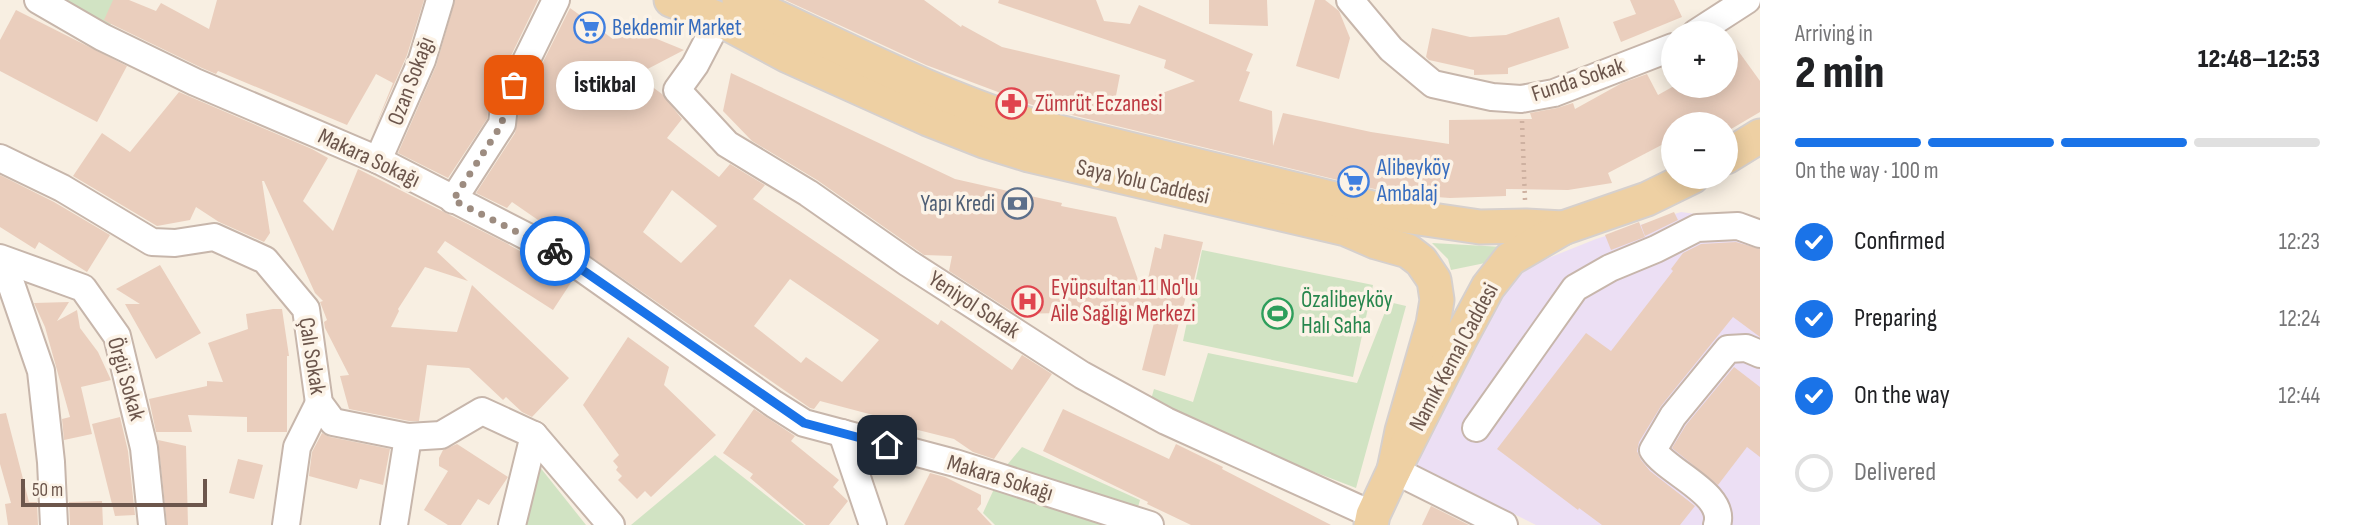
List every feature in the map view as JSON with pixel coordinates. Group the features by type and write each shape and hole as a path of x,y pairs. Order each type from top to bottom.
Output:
{"main road":[{"name":"Saya Yolu Caddesi","path":"671,0 729,9 982,111 1030,125 1405,216 1480,227 1563,228"},
{"name":"Saya Yolu Caddesi","path":"729,9 788,56 984,141 1042,158 1346,229 1376,242 1408,251 1421,261 1434,280 1437,300 1394,470"},
{"path":"1738,150 1760,136"},
{"name":"Namık Kemal Caddesi","path":"1372,520 1460,338 1499,272 1510,259 1563,228 1647,199 1667,189"}],"street":[{"name":"Makara Sokağı","path":"38,0 102,37 195,82 378,160 563,255 804,423 955,463 1142,524"},
{"name":"Ozan Sokağı","path":"378,160 422,60 440,0"},
{"path":"453,200 502,124 504,106 556,0"},
{"name":"Funda Sokak","path":"1350,0 1391,50 1433,84 1492,97 1521,99 1554,93 1661,52"},
{"path":"1715,21 1747,0"},
{"name":"Yeniyol Sokak","path":"729,9 677,90 727,144 808,192 908,263 1082,375 1166,421 1372,520"},
{"name":"Çalı Sokak","path":"0,158 62,188 152,242 175,243 214,237 265,260 306,309 319,403 333,422 408,437 441,435 482,411 534,435 611,525"},
{"path":"1476,428 1575,288 1610,268 1657,249 1697,228 1738,226 1760,234"},
{"path":"2,276 41,372 51,462 54,525"},
{"name":"Örgü Sokak","path":"2,276 83,288 117,337 144,448 152,525"},
{"path":"1717,525 1720,517 1715,503 1660,460 1653,450 1673,416 1728,349 1746,348 1760,354"},
{"path":"286,525 296,447 319,403"},
{"path":"842,433 873,525"},
{"path":"512,525 534,435"},
{"path":"394,525 408,437"},
{"path":"1394,470 1504,525"}],"path":[{"path":"1521,99 1526,226"}],"shaded area":[{"path":"1681,212 1760,223 1760,525 1536,525 1415,465 1511,273 1596,239"}],"green space":[{"path":"44,0 118,0 107,36"},
{"path":"1432,243 1503,247 1490,262 1451,270 1448,259"},
{"name":"Özalibeyköy Halı Saha","path":"1202,250 1373,285 1353,377 1183,341"},
{"path":"1389,302 1406,306 1356,488 1265,453 1150,403 1154,389 1193,402 1208,353 1357,383"},
{"path":"1022,447 1140,500 1136,514 1002,471"},
{"path":"715,455 804,525 631,525"},
{"path":"535,461 586,525 517,525"},
{"path":"994,489 1109,525 995,525 983,513"}],"building":[{"path":"113,0 129,0 156,11 161,3 209,29 217,0 424,0 407,55 374,130 393,83 376,74 347,125 218,71 216,74 202,68 109,23 104,20"},
{"path":"455,0 538,0 490,99 487,119 448,178 398,153 436,66"},
{"path":"785,0 924,0 961,27 962,25 1002,47 1120,75 1113,111 1195,81 1164,68 1166,60 998,3 999,0 1096,0 1104,21 1130,24 1139,5 1253,54 1246,71 1250,72 1239,101 1272,111 1273,146 1283,113 1371,132 1449,144 1449,120 1532,119 1530,113 1573,103 1575,109 1622,83 1647,74 1658,95 1661,93 1661,98 1738,98 1738,51 1760,81 1760,112 1738,125 1738,112 1661,112 1661,145 1608,173 1612,183 1568,190 1506,189 1506,196 1450,198 1395,194 1035,106 926,65"},
{"path":"1209,0 1267,0 1268,26 1209,24"},
{"path":"1315,0 1325,0 1339,11 1350,38 1339,79 1296,66"},
{"path":"1630,0 1674,0 1682,17 1672,21 1661,21 1661,26 1621,42 1613,22 1636,14"},
{"path":"570,8 613,39 630,28 684,50 636,75 662,94 682,119 667,138 719,177 730,164 765,185 753,199 938,325 941,320 1012,370 1022,355 1052,374 994,459 973,452 954,439 890,423 892,420 820,401 814,409 810,408 512,202 507,208 476,193 515,133 519,110","holes":["672,190 717,226 681,263 643,232","790,279 879,340 842,382 806,357 801,363 754,326"]},
{"path":"16,10 127,66 97,122 0,71 0,40"},
{"path":"1559,17 1569,48 1508,68 1508,74 1474,75 1474,70 1429,60 1426,57 1432,28 1470,37 1506,35"},
{"path":"731,73 955,179 1116,217 1144,297 1155,247 1161,249 1164,234 1203,242 1190,297 1186,296 1165,376 1142,370 1156,315 1016,314 949,271 952,256 924,255 817,180 752,141 723,111"},
{"path":"179,92 328,158 303,201 333,231 358,169 506,243 572,281 553,310 445,241 437,252 468,281 425,267 398,309 391,327 457,332 472,285 569,378 532,417 522,412 506,397 503,400 469,368 427,365 419,421 349,409 340,376 349,375 325,328 324,322 327,320 320,302 323,301 315,293 264,181 270,233 264,242 219,222 196,207 190,220 157,226 73,176 102,133 130,152"},
{"path":"0,175 54,202 110,235 87,272 39,242 35,249 0,227"},
{"path":"1674,212 1678,220 1645,236 1641,225"},
{"path":"1639,222 1645,237 1611,250 1605,235"},
{"path":"1736,242 1760,249 1760,337 1733,317 1661,406 1639,442 1637,451 1650,471 1695,506 1680,525 1602,525 1497,449 1586,333 1611,351 1673,271 1671,269 1683,253 1701,244"},
{"path":"160,265 201,333 156,359 125,304 140,304 116,289"},
{"path":"69,302 57,321 77,310 80,328 98,352 111,380 81,387 92,434 64,440 62,419 70,417 45,327 34,303"},
{"path":"282,309 289,356 287,432 247,432 247,417 188,415 192,432 156,432 149,399 207,386 207,381 223,382 208,343 248,329 246,314"},
{"path":"628,337 669,367 664,385 716,435 651,497 645,491 637,499 618,480 622,476 613,461 619,455 583,405"},
{"path":"1734,367 1760,387 1760,457 1747,447 1718,485 1672,448 1686,425"},
{"path":"754,409 795,436 791,441 839,480 833,487 848,501 829,525 806,525 750,478 753,474 723,453"},
{"path":"1063,409 1169,459 1176,444 1331,525 1191,525 1043,451"},
{"path":"6,413 29,502 37,502 38,525 8,525 5,504 11,503 0,464 0,414"},
{"path":"120,417 128,451 135,515 115,516 92,424"},
{"path":"322,433 390,449 383,485 360,479 357,489 309,476 312,452"},
{"path":"158,440 186,446 188,525 167,525"},
{"path":"457,444 508,477 489,505 478,499 461,525 448,525 424,510 448,471 439,466 443,450"},
{"path":"238,459 263,465 254,499 229,493"},
{"path":"930,473 945,477 981,495 981,504 977,509 992,525 904,525"},
{"path":"102,501 103,525 70,525 69,502"},
{"path":"1431,506 1469,525 1422,525"}],"way so far":[{"path":"514,85 504,106 502,124 453,200 555,251"}],"place":[{"name":"Bekdemir Market","path":"589,28"},
{"name":"İstikbal","path":"514,85"},
{"name":"Zümrüt Eczanesi","path":"1012,104"},
{"name":"Alibeyköy Ambalaj","path":"1354,181"},
{"name":"Yapı Kredi","path":"1018,204"},
{"name":"Eyüpsultan 11 No'lu Aile Sağlığı Merkezi","path":"1028,301"},
{"name":"Özalibeyköy Halı Saha","path":"1278,313"}],"route":[{"path":"555,251 804,423 887,445"}]}
